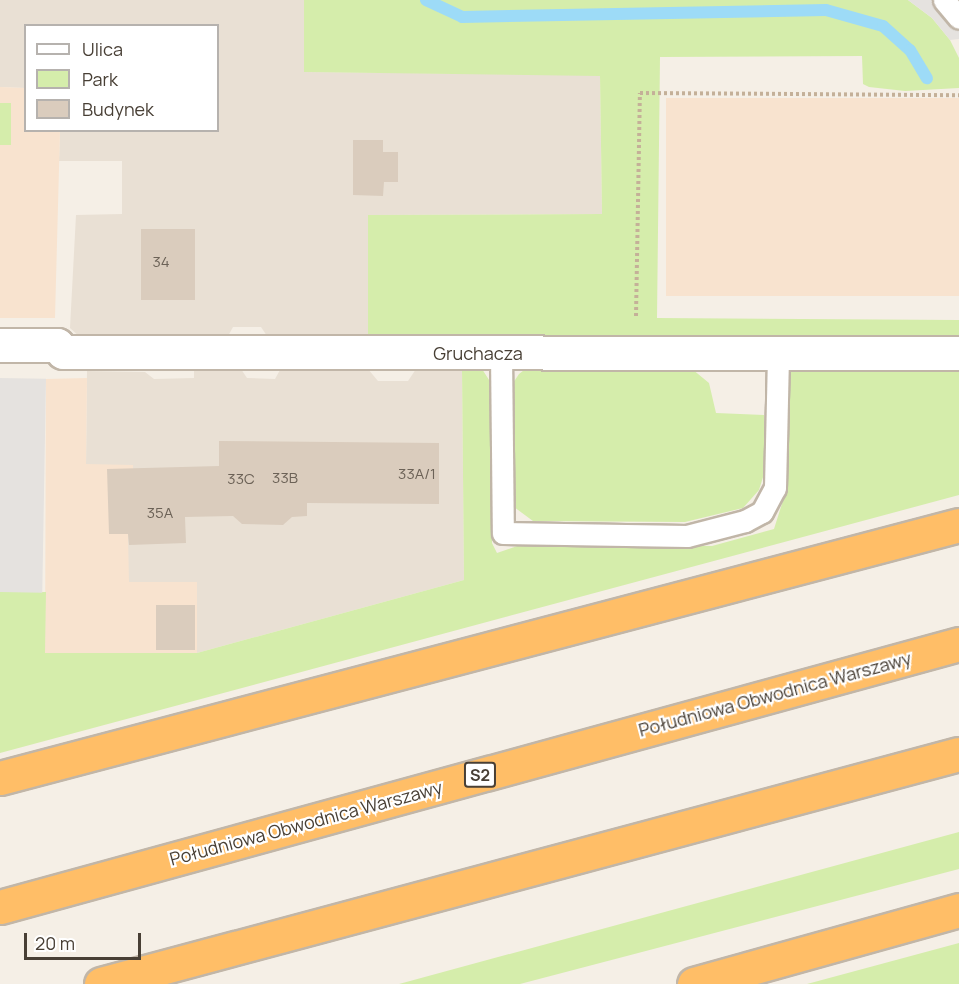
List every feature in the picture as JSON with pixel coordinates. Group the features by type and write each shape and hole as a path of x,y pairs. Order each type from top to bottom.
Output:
{"highway":[{"path":"0,778 959,525"},
{"name":"Południowa Obwodnica Warszawy","path":"0,907 959,644"},
{"path":"100,984 959,754"},
{"path":"694,984 959,910"}],"street":[{"name":"Gruchacza","path":"0,345 57,345 63,352 959,353"}],"lane":[{"path":"944,0 959,18"},
{"path":"501,353 503,533 687,536 745,521 762,512 775,488 778,353"}],"path":[{"path":"635,353 640,93 959,95"}],"shaded area":[{"path":"0,0 304,0 304,72 600,75 602,214 369,215 368,339 269,339 261,327 233,327 227,338 81,338 70,328 76,215 122,214 122,161 59,161 60,132 219,132 219,24 24,24 24,88 0,87"},
{"path":"908,0 959,0 959,39 950,40 932,18"},
{"path":"0,87 24,88 24,132 60,132 55,318 0,318"},
{"path":"666,98 959,98 959,296 666,296"},
{"path":"194,369 241,369 247,378 275,379 280,370 368,369 378,381 408,381 416,369 462,370 464,580 197,653 197,582 128,582 128,534 86,465 87,371 145,372 154,379 194,378"},
{"path":"0,378 46,379 42,593 0,592"},
{"path":"87,378 86,464 133,465 135,522 128,534 129,582 197,582 197,653 45,653 46,379"}],"green space":[{"path":"304,0 908,0 932,18 950,40 959,58 959,88 905,91 869,87 863,84 862,56 660,57 657,318 959,320 959,341 368,339 368,215 602,214 600,76 304,72"},
{"path":"0,103 11,103 11,145 0,145"},
{"path":"679,366 692,369 709,383 716,413 764,415 764,474 759,490 743,508 685,522 533,521 514,507 513,383 519,374 528,367"},
{"path":"787,366 959,366 959,495 0,753 0,592 46,592 45,653 197,653 464,580 462,370 482,369 491,383 492,543 497,553 523,544 712,546 774,529 786,491"},
{"path":"959,832 959,869 520,984 399,984"},
{"path":"959,943 959,984 807,984"}],"building":[{"path":"353,140 383,140 383,152 398,152 398,182 384,182 383,196 353,195"},
{"path":"141,229 195,229 195,300 141,300"},
{"path":"219,441 439,443 439,504 307,503 307,516 292,517 283,525 242,524 233,516 185,517 186,543 129,545 128,534 109,534 107,469 219,466"},
{"path":"156,605 195,605 195,650 156,650"}],"waterway":[{"path":"426,0 462,17 826,10 883,26 910,50 927,78"}]}
